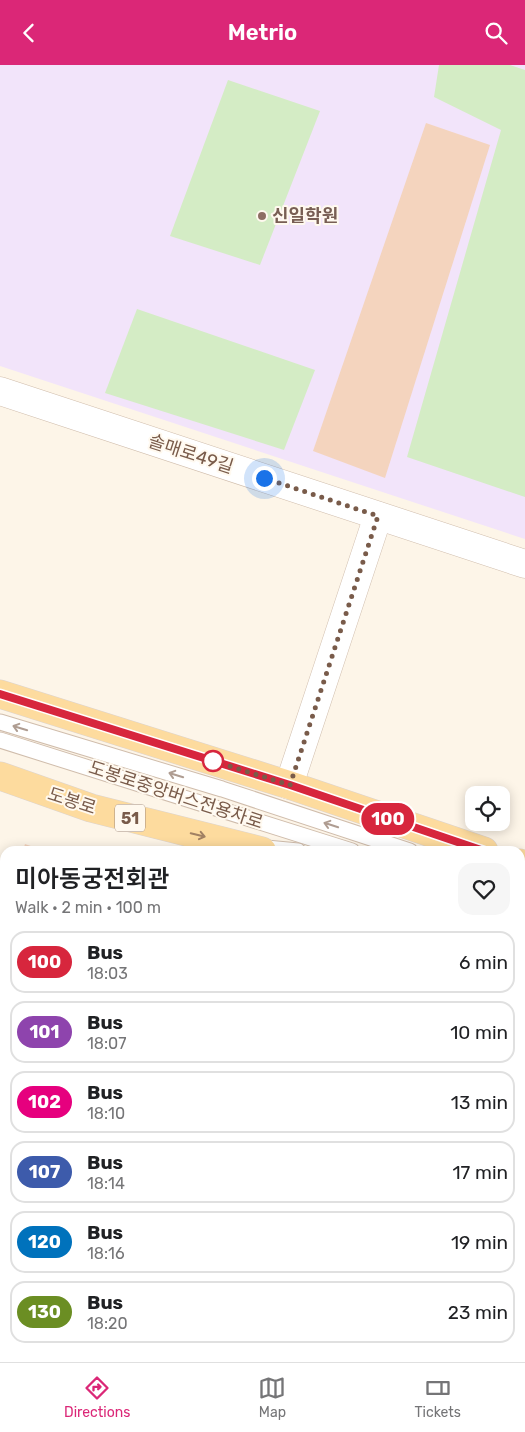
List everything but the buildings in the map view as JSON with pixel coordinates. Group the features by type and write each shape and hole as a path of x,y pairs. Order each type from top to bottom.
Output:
{"main road":[{"path":"0,694 290,785 469,846"},
{"name":"도봉로","path":"0,776 91,808 243,846"}],"street":[{"name":"솔매로49길","path":"0,391 525,565"},
{"path":"290,785 378,516"}],"lane":[{"path":"0,722 222,789 395,846"},
{"name":"도봉로중앙버스전용차로","path":"0,739 336,846"},
{"path":"235,844 253,846"}],"shaded area":[{"name":"신일학원","path":"0,65 525,65 525,539 0,366"}],"green space":[{"path":"439,65 510,65 525,70 525,497 407,457 501,130 434,97"},
{"path":"228,80 320,111 260,265 170,236"},
{"path":"137,309 315,370 284,450 105,393"}],"bus line":[{"name":"100","path":"0,694 290,785 469,846"}],"place":[{"name":"신일학원","path":"262,216"}],"route":[{"path":"213,761 290,785 378,516 264,478"}]}
